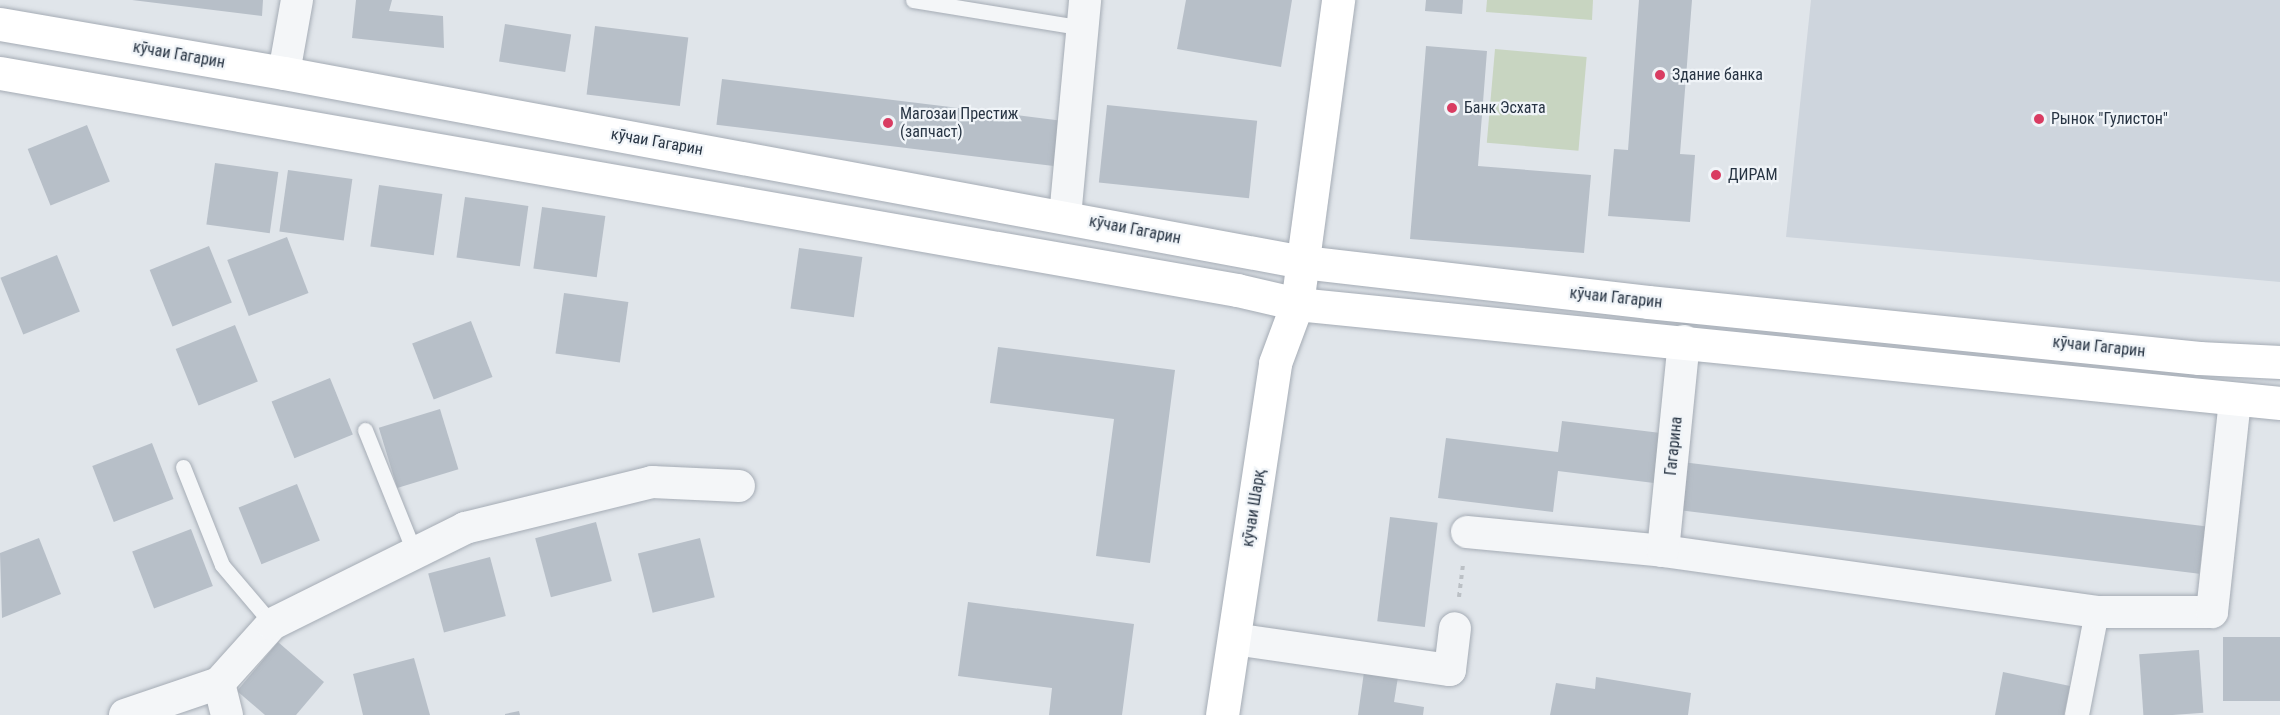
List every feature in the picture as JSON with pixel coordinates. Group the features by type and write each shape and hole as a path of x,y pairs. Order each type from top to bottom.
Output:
{"main road":[{"name":"кӯчаи Шарқ","path":"1221,715 1275,363 1297,304 1338,0"},
{"name":"кӯчаи Гагарин","path":"0,24 284,73 1303,262 1695,306 2199,358 2280,362"},
{"path":"0,73 1237,290 1297,304 1684,341 2280,403"}],"street":[{"path":"284,73 297,0"},
{"path":"1065,217 1084,14"},
{"name":"Гагарина","path":"1663,551 1684,341"},
{"path":"1467,532 1663,551 2097,612 2212,612 2235,400"},
{"path":"125,715 219,683 272,624 465,528 652,482 739,486"},
{"path":"2077,715 2097,612"},
{"path":"1234,639 1450,670 1455,628"},
{"path":"219,683 226,715"}],"lane":[{"path":"913,0 1084,14"},
{"path":"365,430 415,554"},
{"path":"183,467 222,565 272,624"}],"path":[{"path":"1455,628 1467,532"}],"shaded area":[{"name":"Рынок \"Гулистон\"","path":"1811,0 2280,0 2280,282 1786,237"}],"green space":[{"path":"1487,0 1593,0 1592,20 1486,12"},
{"path":"1495,49 1587,57 1578,151 1487,143"}],"building":[{"path":"132,0 263,0 262,16"},
{"path":"356,0 392,0 389,11 443,16 444,48 352,38"},
{"path":"1186,0 1292,0 1281,67 1177,49"},
{"path":"1426,0 1463,0 1462,14 1425,11"},
{"path":"1639,0 1692,0 1680,154 1695,155 1690,222 1608,216 1614,149 1628,150"},
{"path":"505,24 571,34 565,72 499,62"},
{"path":"595,26 688,37 680,106 587,94"},
{"name":"Банк Эсхата","path":"1426,46 1487,51 1478,166 1591,175 1584,253 1410,239"},
{"name":"Магозаи Престиж (запчаст)","path":"722,79 1059,120 1054,166 716,125"},
{"path":"1107,105 1257,121 1249,198 1099,183"},
{"path":"87,125 110,182 51,206 28,149"},
{"path":"215,163 278,172 270,233 206,224"},
{"path":"288,170 352,179 344,240 279,231"},
{"path":"379,185 442,194 434,255 370,246"},
{"path":"465,197 528,206 520,266 457,257"},
{"path":"542,207 605,216 597,277 533,268"},
{"path":"287,237 309,293 249,316 227,260"},
{"path":"209,246 232,303 173,327 150,270"},
{"path":"799,248 862,257 854,317 791,308"},
{"path":"57,255 80,312 23,334 0,278"},
{"path":"564,293 628,302 620,362 556,353"},
{"path":"471,321 493,377 434,400 412,344"},
{"path":"235,325 258,382 199,406 176,349"},
{"path":"998,347 1175,370 1150,563 1096,556 1114,419 990,403"},
{"path":"330,378 353,435 294,458 272,402"},
{"path":"440,409 458,469 397,488 379,428"},
{"path":"1562,421 1669,434 1662,484 1558,471 1553,512 1438,498 1446,438 1558,452"},
{"path":"152,443 174,499 114,522 92,466"},
{"path":"1682,462 2205,526 2199,574 1676,510"},
{"path":"297,484 320,541 261,564 239,508"},
{"path":"1390,517 1438,523 1425,627 1377,621"},
{"path":"596,522 612,581 551,597 535,538"},
{"path":"191,529 213,586 154,609 132,552"},
{"path":"39,538 61,594 2,618 0,553"},
{"path":"700,538 715,597 653,613 638,553"},
{"path":"490,557 506,616 444,632 428,574"},
{"path":"968,602 1134,624 1122,715 1049,715 1052,688 958,676"},
{"path":"2223,637 2280,637 2280,701 2223,701"},
{"path":"278,642 324,682 296,715 265,715 237,691"},
{"path":"2199,650 2203,713 2143,715 2139,654"},
{"path":"414,658 430,715 363,715 353,674"},
{"path":"1364,672 1398,677 1394,702 1424,707 1423,715 1358,715"},
{"path":"2003,672 2070,686 2064,715 1995,715"},
{"path":"1596,677 1691,693 1688,715 1550,715 1556,683 1595,689"},
{"path":"519,711 520,715 505,715 505,714"}],"place":[{"name":"Здание банка","path":"1660,75"},
{"name":"Банк Эсхата","path":"1452,108"},
{"name":"Рынок \"Гулистон\"","path":"2039,119"},
{"name":"Магозаи Престиж (запчаст)","path":"888,123"},
{"name":"ДИРАМ","path":"1716,175"}]}
